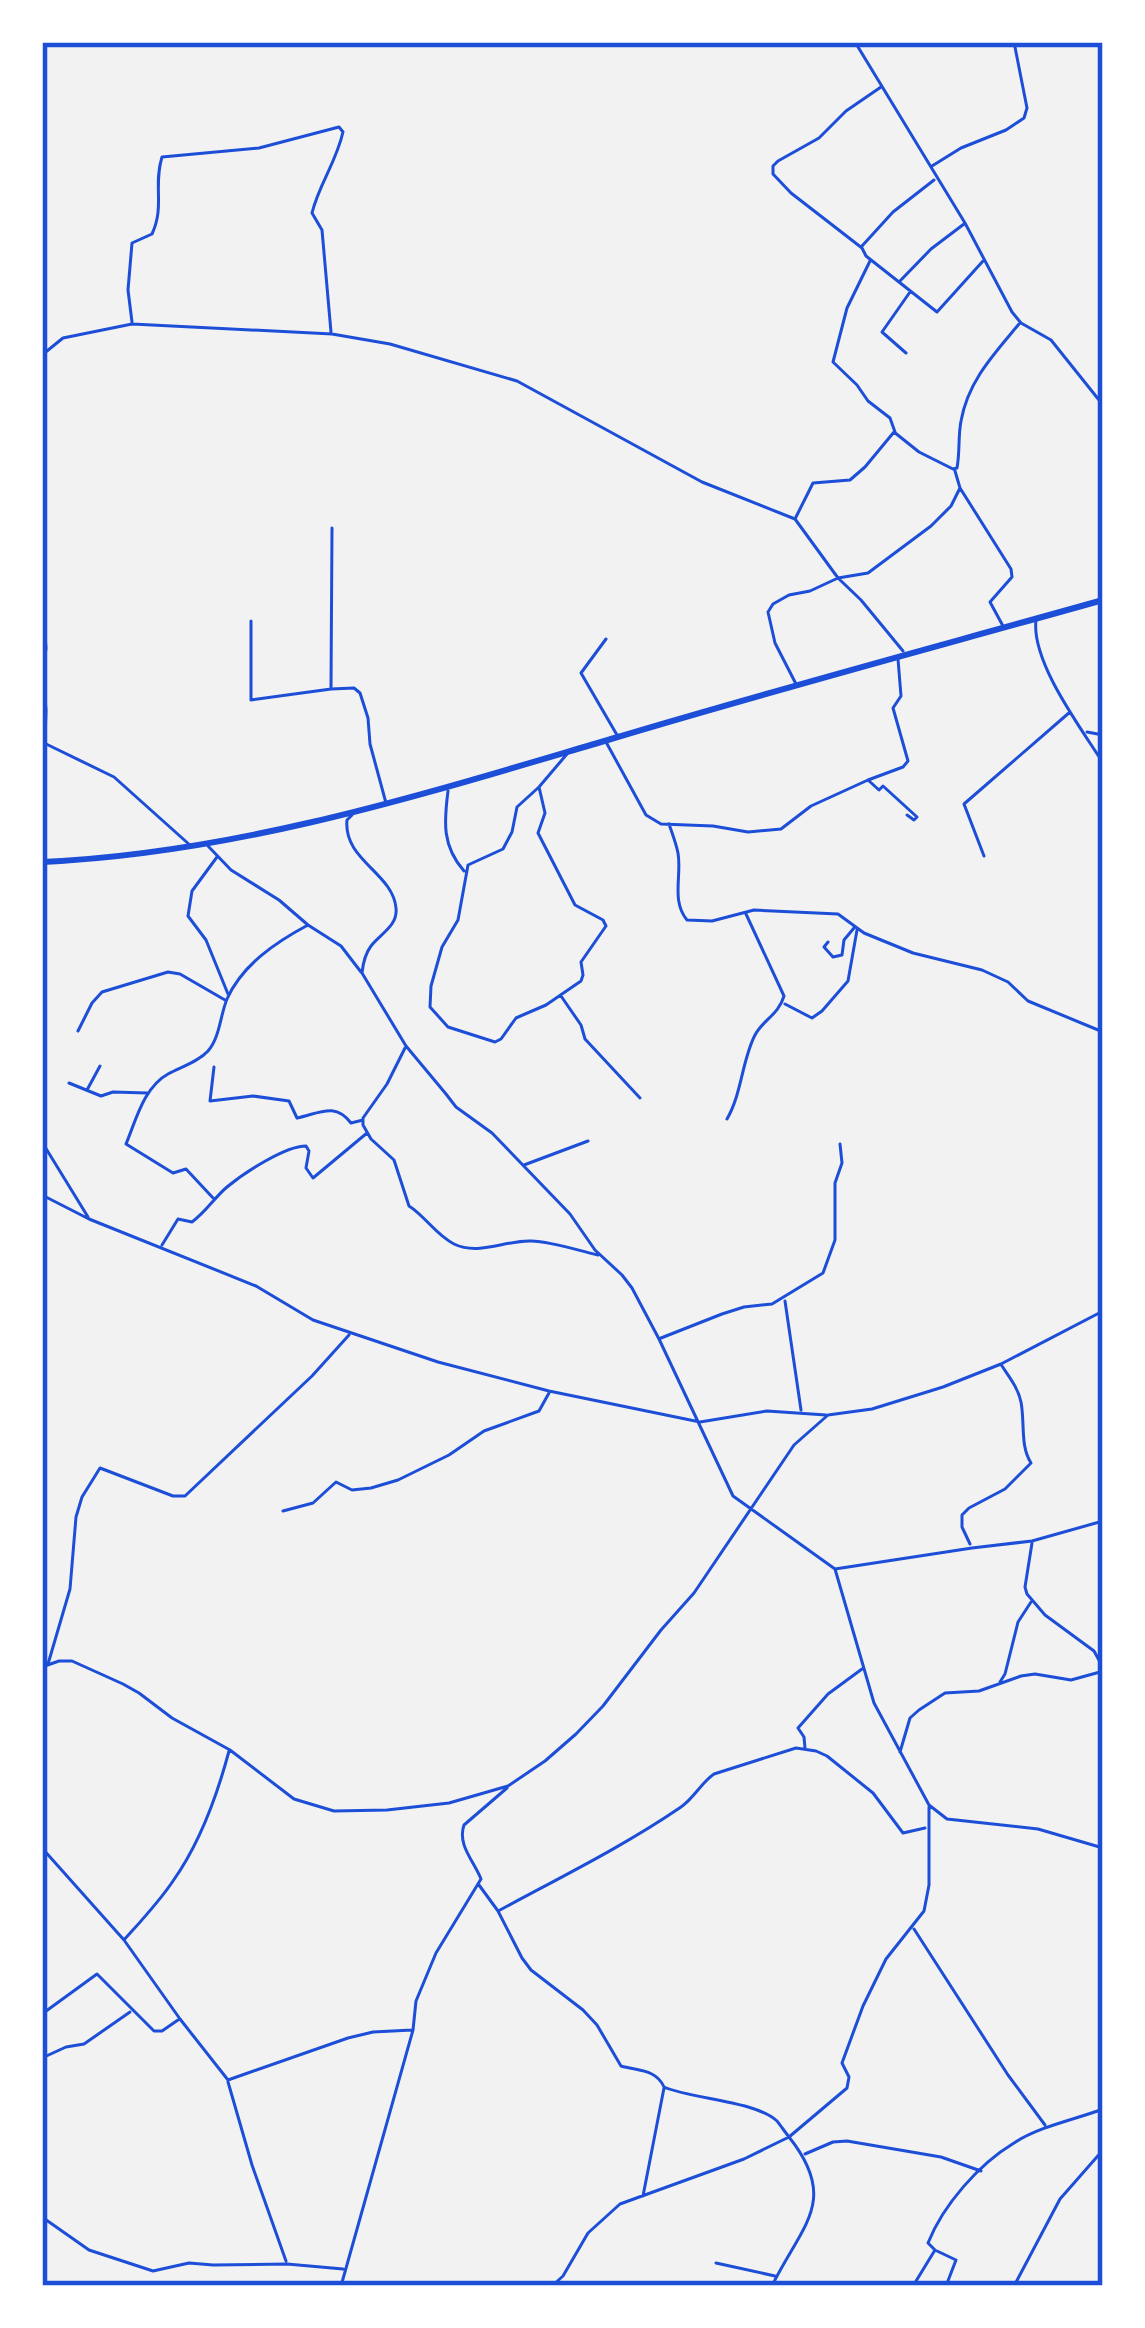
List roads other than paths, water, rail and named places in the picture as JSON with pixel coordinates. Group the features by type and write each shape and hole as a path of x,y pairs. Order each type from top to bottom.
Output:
{"main road":[{"path":"42,862 208,845 353,814 1103,600"}],"street":[{"path":"855,42 965,223 1001,294 1021,323 1052,340 1103,405"},
{"path":"930,167 1024,118 1027,108 1014,42"},
{"path":"883,86 846,110 819,139 778,161 772,170 776,179 938,312 985,259"},
{"path":"132,324 128,290 132,243 152,234 160,217 157,173 162,157 259,148 339,127 343,132 337,158 312,213 322,230 332,334"},
{"path":"862,248 893,212 936,178"},
{"path":"900,281 965,223"},
{"path":"871,260 848,308 833,362 890,418 896,432 919,452 955,469"},
{"path":"906,353 882,332 911,291"},
{"path":"1004,628 990,602 1012,574 960,488 955,469 969,392 1021,323"},
{"path":"42,355 63,338 132,324 332,334 390,344 517,382 702,482 795,519 902,656 901,696 893,708 908,761 811,806 781,830 748,832 655,823 605,740"},
{"path":"795,519 813,483 850,480 896,432"},
{"path":"796,686 775,643 769,607 838,578 868,573 950,506 960,488"},
{"path":"331,688 332,528"},
{"path":"42,553 42,560"},
{"path":"42,603 46,648 43,742 115,777 191,847"},
{"path":"1036,619 1035,642 1070,712 1103,763"},
{"path":"251,621 251,700 354,688 368,718 386,805"},
{"path":"606,639 582,676 617,737"},
{"path":"984,856 964,804 1070,712"},
{"path":"1083,732 1103,735"},
{"path":"539,787 545,813 539,839 575,905 606,926 581,962 581,981 516,1018 495,1042 448,1027 430,1007 431,986 442,947 458,920 470,863 503,849 517,807 568,753"},
{"path":"868,779 879,790 883,786 917,817 907,815"},
{"path":"448,788 447,845 466,872"},
{"path":"353,814 347,820 348,840 391,894 397,912 369,950 362,973"},
{"path":"669,824 678,852 678,892 684,917 692,922 760,910 832,913 913,953 982,970 1008,982 1028,1001 1103,1032"},
{"path":"208,845 240,876 341,946 406,1046 456,1106 523,1165 632,1288 733,1496 835,1569 874,1703 929,1805 947,1819 1038,1829 1103,1848"},
{"path":"217,857 192,891 188,916 206,940 228,998"},
{"path":"728,1120 755,1034 783,1003 783,992 745,912"},
{"path":"214,1199 186,1169 173,1173 126,1144 149,1092 164,1076 209,1050 240,976 308,925"},
{"path":"828,942 824,947 833,957 842,955 844,940 856,927"},
{"path":"783,1003 812,1018 822,1011 848,981 856,927"},
{"path":"78,1031 102,992 168,972 228,998"},
{"path":"561,996 585,1039 640,1097"},
{"path":"214,1066 211,1101 266,1096 289,1101 297,1118 332,1110 351,1123 363,1120 406,1046"},
{"path":"86,1091 100,1066"},
{"path":"69,1083 101,1096 149,1092"},
{"path":"363,1120 367,1133 394,1160 405,1201 453,1244 488,1249 516,1241 546,1242 600,1256"},
{"path":"161,1247 178,1220 192,1222 229,1185 298,1145 309,1150 307,1168 313,1178 367,1133"},
{"path":"523,1165 588,1141"},
{"path":"42,1142 89,1219"},
{"path":"659,1339 744,1307 772,1304 823,1273 835,1240 840,1144"},
{"path":"42,1195 89,1219 256,1286 313,1320 350,1334 549,1391 700,1422 767,1411 828,1415 890,1404 1000,1364 1103,1311"},
{"path":"785,1298 802,1412"},
{"path":"45,1666 70,1589 76,1517 100,1468 172,1496 185,1496 350,1334"},
{"path":"972,1548 962,1515 1005,1489 1030,1462 1024,1452 1020,1395 1000,1364"},
{"path":"283,1511 313,1503 336,1482 352,1490 398,1480 484,1431 539,1411 549,1391"},
{"path":"341,2286 413,2030 416,2001 436,1953 479,1885 480,1874 461,1834 471,1817 545,1761 603,1706 694,1593 794,1445 828,1415"},
{"path":"835,1569 1032,1541 1103,1522"},
{"path":"900,1752 910,1718 945,1694 979,1691 1035,1674 1072,1680 1102,1675 1094,1651 1064,1630 1024,1587 1032,1541"},
{"path":"998,1686 1018,1622 1032,1600"},
{"path":"45,1666 72,1661 140,1693 172,1718 230,1750 294,1799 334,1811 449,1803 508,1786"},
{"path":"805,1750 798,1727 828,1694 864,1668"},
{"path":"498,1911 683,1806 714,1774 796,1748 827,1756 874,1793 903,1833 928,1827"},
{"path":"124,1940 190,1853 220,1786 230,1750"},
{"path":"552,2286 588,2233 620,2204 744,2159 789,2137 847,2088 849,2077 842,2063 863,2006 892,1949 913,1927 928,1898 929,1805"},
{"path":"42,1848 124,1940 228,2080 287,2264"},
{"path":"479,1885 531,1970 583,2010 621,2066 660,2079 664,2087 643,2196"},
{"path":"913,1927 1047,2128"},
{"path":"42,2014 96,1974 158,2032 180,2019"},
{"path":"42,2058 84,2044 131,2011"},
{"path":"228,2080 348,2038 413,2030"},
{"path":"664,2087 769,2115 803,2155 815,2183 813,2200 800,2240 772,2286"},
{"path":"946,2286 956,2260 928,2243 980,2170 1014,2143 1103,2109"},
{"path":"803,2155 847,2141 941,2157 980,2170"},
{"path":"1014,2286 1060,2199 1103,2150"},
{"path":"42,2217 89,2250 153,2271 190,2263 345,2270"},
{"path":"914,2286 935,2250"},
{"path":"716,2263 777,2277"}]}
